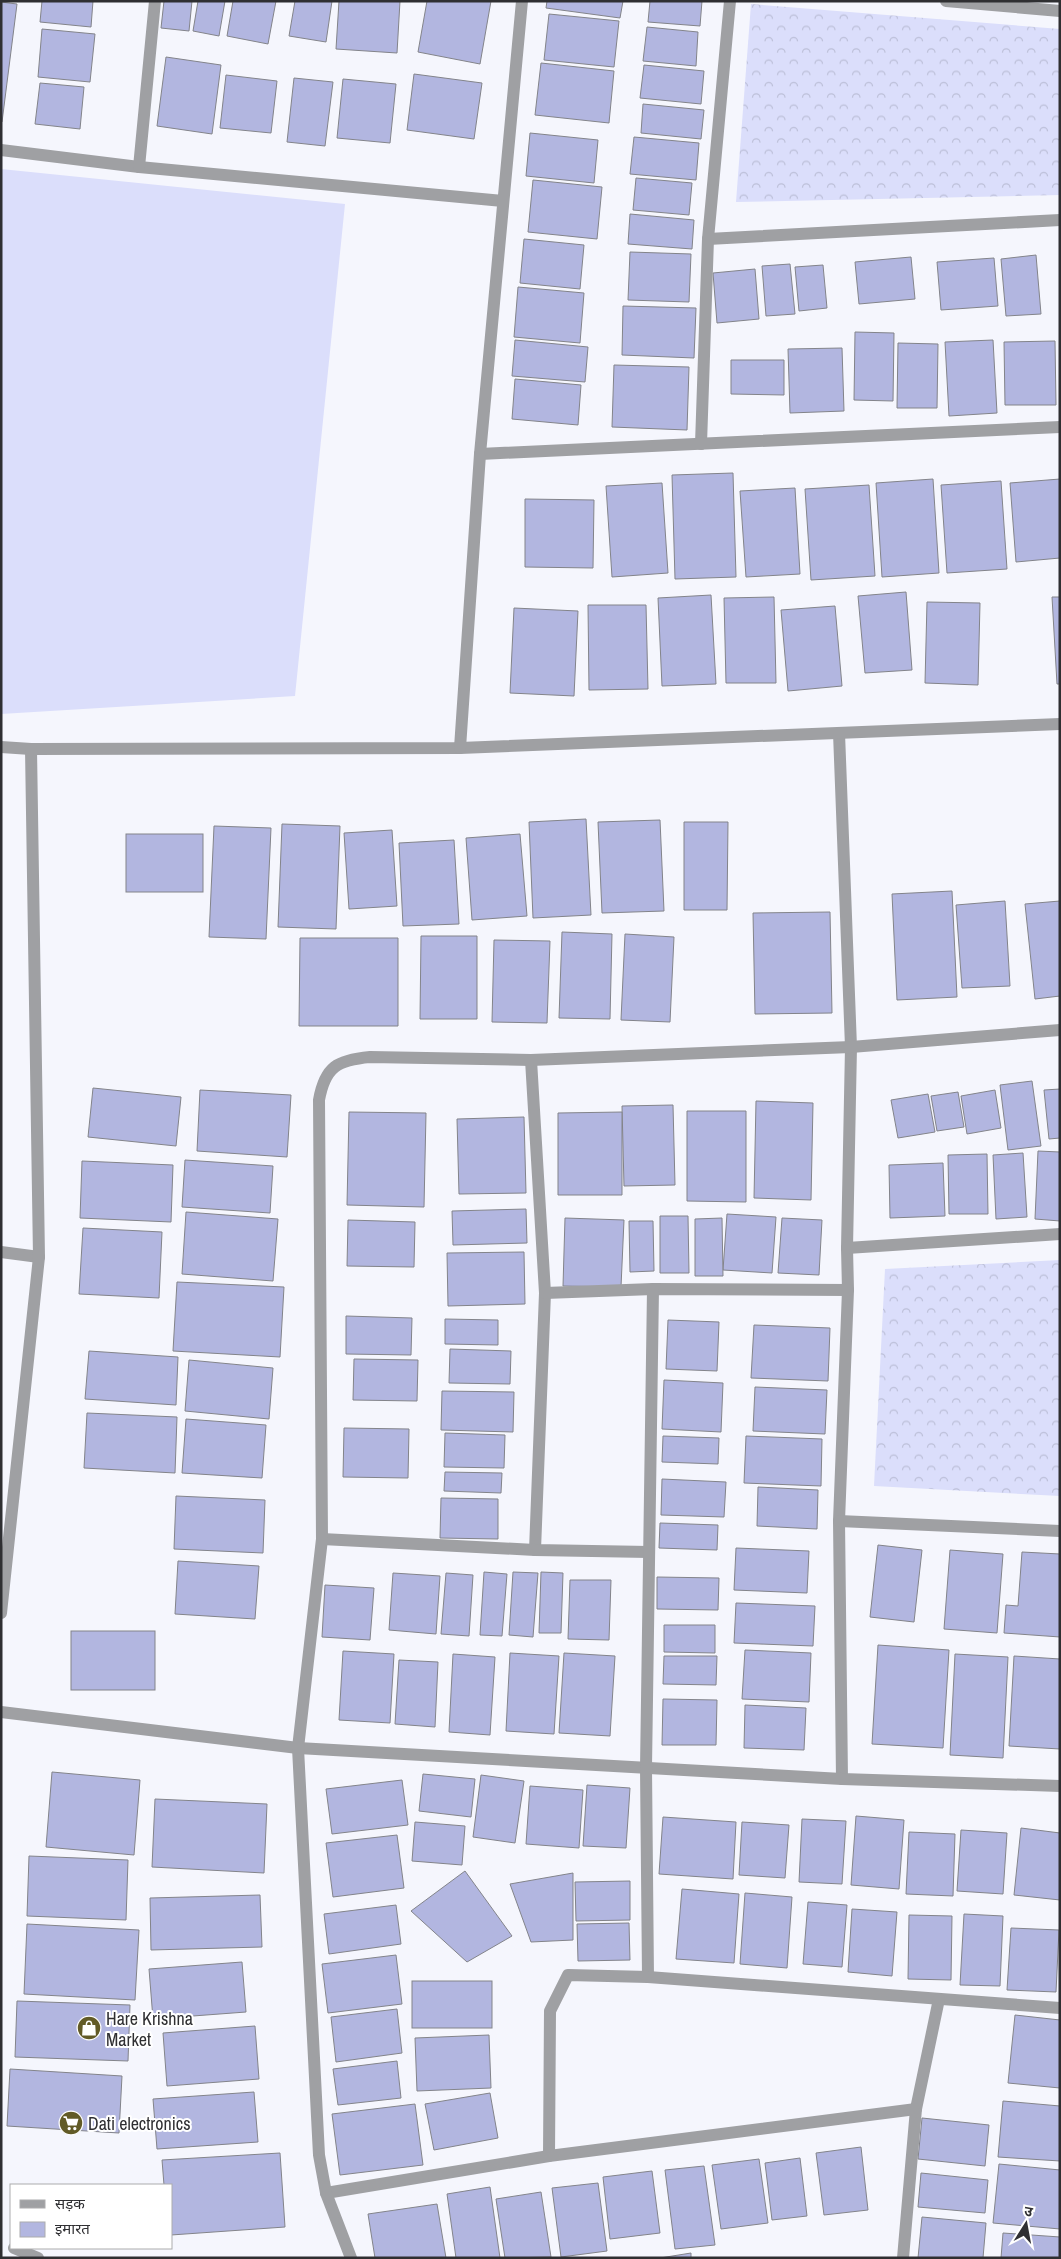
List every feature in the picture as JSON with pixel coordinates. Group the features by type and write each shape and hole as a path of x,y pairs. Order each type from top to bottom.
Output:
{"street":[{"path":"138,166 155,1"},
{"path":"460,748 480,454 522,1"},
{"path":"701,444 708,239 730,1"},
{"path":"946,1 1060,11"},
{"path":"1,150 138,166 503,201"},
{"path":"708,239 1060,220"},
{"path":"480,454 1060,427"},
{"path":"1,747 31,749 460,748 1060,724"},
{"path":"839,733 851,1047 847,1248 848,1290 839,1521 842,1779"},
{"path":"1,1613 39,1257 31,749"},
{"path":"351,2258 326,2193 319,2154 298,1748 322,1539 319,1100 322,1082 331,1068 350,1058 531,1060 851,1047 1060,1030"},
{"path":"531,1060 544,1293 534,1550"},
{"path":"847,1248 1060,1234"},
{"path":"1,1252 39,1257"},
{"path":"544,1293 653,1289 848,1290"},
{"path":"648,1977 646,1768 653,1289"},
{"path":"839,1521 1060,1531"},
{"path":"322,1539 534,1550 649,1552"},
{"path":"1,1712 298,1748 842,1779 1060,1786"},
{"path":"549,2156 550,2011 568,1975 648,1977 1060,2008"},
{"path":"902,2258 916,2109 939,1999"},
{"path":"326,2193 549,2156 916,2109"},
{"path":"18,2249 38,2258"}],"green space":[{"path":"751,4 1060,29 1060,195 736,202"},
{"path":"1,169 345,204 295,696 1,714"},
{"path":"1060,1260 1060,1496 874,1486 885,1269"}],"building":[{"path":"42,1 93,1 91,27 40,22"},
{"path":"164,1 192,1 189,31 161,28"},
{"path":"198,1 225,1 219,36 193,31"},
{"path":"233,1 276,1 268,44 227,36"},
{"path":"295,1 332,1 326,42 289,36"},
{"path":"339,1 400,1 397,53 336,49"},
{"path":"427,1 491,1 480,64 418,52"},
{"path":"547,1 623,1 620,18 546,8"},
{"path":"650,1 702,1 700,26 648,22"},
{"path":"1,2 17,4 2,122 1,122"},
{"path":"549,14 619,21 614,67 544,60"},
{"path":"647,27 698,32 696,66 643,61"},
{"path":"42,29 95,34 90,82 38,77"},
{"path":"166,57 221,65 212,134 157,126"},
{"path":"541,63 614,71 609,123 535,115"},
{"path":"644,65 704,71 701,104 640,98"},
{"path":"414,74 482,83 474,139 407,130"},
{"path":"226,75 277,81 271,133 220,128"},
{"path":"294,78 333,82 325,146 287,142"},
{"path":"343,79 396,84 390,143 337,138"},
{"path":"40,83 84,87 80,129 35,124"},
{"path":"643,104 704,110 701,139 641,133"},
{"path":"530,133 598,140 594,183 526,176"},
{"path":"634,137 699,143 696,180 630,174"},
{"path":"636,178 692,183 689,215 633,210"},
{"path":"533,180 602,187 597,239 528,232"},
{"path":"630,214 694,220 692,249 628,244"},
{"path":"524,239 584,245 580,289 520,283"},
{"path":"630,252 691,254 689,302 628,300"},
{"path":"1036,255 1041,314 1006,316 1001,259"},
{"path":"911,257 915,299 859,304 855,262"},
{"path":"994,258 998,306 941,310 937,262"},
{"path":"790,264 795,314 766,316 762,266"},
{"path":"823,265 827,308 799,311 795,267"},
{"path":"755,269 759,319 717,323 713,273"},
{"path":"518,287 584,293 580,343 514,337"},
{"path":"623,306 696,308 694,358 622,355"},
{"path":"855,332 894,333 893,401 854,400"},
{"path":"515,340 588,347 585,382 512,376"},
{"path":"993,340 997,413 949,416 945,342"},
{"path":"1055,341 1056,405 1005,405 1004,342"},
{"path":"898,343 938,344 937,408 897,408"},
{"path":"842,348 844,411 790,413 788,349"},
{"path":"731,360 784,360 784,395 731,394"},
{"path":"614,365 689,367 687,430 612,427"},
{"path":"515,379 581,385 578,425 512,419"},
{"path":"733,473 736,577 675,579 672,475"},
{"path":"933,479 939,573 882,577 876,483"},
{"path":"1060,479 1060,558 1016,562 1010,483"},
{"path":"1001,481 1007,569 947,573 941,485"},
{"path":"662,483 668,573 612,577 606,486"},
{"path":"869,485 875,576 811,580 805,489"},
{"path":"795,488 800,574 746,577 740,491"},
{"path":"525,499 594,500 593,568 525,567"},
{"path":"906,592 912,670 865,673 858,596"},
{"path":"711,595 716,684 662,686 658,598"},
{"path":"774,597 776,683 726,683 724,598"},
{"path":"1052,597 1060,597 1060,684 1057,684"},
{"path":"927,602 980,603 978,685 925,683"},
{"path":"588,605 646,605 648,689 589,690"},
{"path":"835,606 842,686 788,691 781,610"},
{"path":"514,608 578,611 574,696 510,693"},
{"path":"586,819 591,915 533,918 529,822"},
{"path":"660,820 664,911 602,913 598,822"},
{"path":"684,822 728,822 727,910 684,910"},
{"path":"282,824 340,826 336,929 278,927"},
{"path":"214,826 271,828 266,939 209,937"},
{"path":"392,830 397,906 349,909 344,833"},
{"path":"126,834 203,834 203,892 126,892"},
{"path":"520,834 527,916 472,920 466,838"},
{"path":"454,840 459,924 403,926 399,843"},
{"path":"952,891 957,997 897,1000 892,894"},
{"path":"1005,901 1010,986 962,988 956,905"},
{"path":"1060,901 1060,996 1035,999 1025,904"},
{"path":"830,912 832,1013 755,1014 753,913"},
{"path":"562,932 612,934 610,1019 559,1018"},
{"path":"625,934 674,937 670,1022 621,1020"},
{"path":"421,936 477,936 477,1019 420,1019"},
{"path":"300,938 398,938 398,1026 299,1026"},
{"path":"494,940 550,941 547,1023 492,1022"},
{"path":"1032,1081 1041,1146 1008,1150 1000,1085"},
{"path":"93,1088 181,1097 176,1146 88,1137"},
{"path":"1060,1089 1060,1138 1049,1139 1044,1090"},
{"path":"200,1090 291,1095 287,1157 197,1151"},
{"path":"995,1090 1001,1128 967,1134 961,1096"},
{"path":"958,1092 964,1127 937,1131 931,1096"},
{"path":"928,1094 935,1132 898,1138 891,1100"},
{"path":"756,1101 813,1103 811,1200 754,1198"},
{"path":"673,1105 675,1185 624,1186 622,1106"},
{"path":"687,1111 746,1111 746,1202 687,1201"},
{"path":"349,1112 426,1113 424,1207 347,1205"},
{"path":"622,1112 622,1195 558,1195 558,1113"},
{"path":"524,1117 526,1193 459,1194 457,1119"},
{"path":"1038,1151 1060,1152 1060,1221 1035,1219"},
{"path":"1023,1153 1027,1217 996,1219 993,1155"},
{"path":"987,1154 988,1214 949,1214 948,1155"},
{"path":"185,1160 273,1166 270,1213 182,1207"},
{"path":"82,1161 173,1165 171,1222 80,1218"},
{"path":"943,1163 945,1216 890,1218 889,1165"},
{"path":"526,1209 527,1243 453,1245 452,1211"},
{"path":"186,1212 278,1219 273,1281 182,1274"},
{"path":"727,1214 776,1217 772,1273 723,1270"},
{"path":"660,1216 688,1216 689,1273 660,1273"},
{"path":"565,1218 624,1220 621,1287 563,1286"},
{"path":"722,1218 723,1276 695,1276 695,1219"},
{"path":"782,1218 822,1220 819,1275 778,1273"},
{"path":"348,1220 415,1222 414,1267 347,1266"},
{"path":"629,1221 653,1221 654,1271 630,1272"},
{"path":"83,1228 162,1232 159,1298 79,1294"},
{"path":"524,1252 525,1304 448,1306 447,1253"},
{"path":"177,1282 284,1287 280,1357 173,1351"},
{"path":"346,1316 412,1318 411,1355 346,1354"},
{"path":"445,1319 498,1320 498,1345 445,1344"},
{"path":"668,1320 719,1322 717,1371 666,1369"},
{"path":"754,1325 830,1328 828,1381 751,1378"},
{"path":"450,1349 511,1351 510,1384 449,1383"},
{"path":"89,1351 178,1357 176,1405 85,1399"},
{"path":"354,1359 418,1360 417,1401 353,1400"},
{"path":"189,1360 273,1368 269,1419 185,1411"},
{"path":"664,1380 723,1383 721,1432 662,1429"},
{"path":"755,1387 827,1390 825,1434 753,1431"},
{"path":"442,1391 514,1392 513,1432 441,1430"},
{"path":"87,1413 177,1417 175,1473 84,1468"},
{"path":"186,1419 266,1425 262,1478 182,1473"},
{"path":"344,1428 409,1429 408,1478 343,1477"},
{"path":"445,1433 505,1435 504,1468 444,1467"},
{"path":"663,1436 719,1438 718,1464 662,1462"},
{"path":"746,1436 822,1439 821,1486 744,1483"},
{"path":"445,1472 502,1473 501,1493 444,1491"},
{"path":"662,1479 726,1482 724,1517 661,1515"},
{"path":"758,1487 818,1490 817,1529 757,1526"},
{"path":"176,1496 265,1500 263,1553 174,1549"},
{"path":"441,1498 498,1499 498,1539 440,1538"},
{"path":"660,1523 718,1525 717,1550 659,1548"},
{"path":"878,1545 922,1550 914,1622 870,1617"},
{"path":"736,1548 809,1551 807,1593 734,1590"},
{"path":"950,1550 1003,1554 997,1633 944,1629"},
{"path":"1022,1552 1060,1554 1060,1637 1004,1633 1006,1605 1018,1606"},
{"path":"178,1561 259,1566 255,1619 175,1614"},
{"path":"484,1572 507,1574 502,1636 480,1635"},
{"path":"513,1572 538,1573 533,1637 509,1635"},
{"path":"541,1572 563,1573 561,1633 539,1633"},
{"path":"393,1573 440,1576 436,1634 389,1630"},
{"path":"446,1573 473,1575 469,1636 441,1634"},
{"path":"657,1577 719,1578 718,1610 657,1609"},
{"path":"570,1580 611,1580 609,1640 568,1639"},
{"path":"325,1585 374,1588 370,1640 322,1637"},
{"path":"736,1603 815,1606 813,1646 734,1643"},
{"path":"664,1625 715,1625 715,1653 664,1652"},
{"path":"71,1631 155,1631 155,1690 71,1690"},
{"path":"878,1645 949,1650 943,1748 872,1744"},
{"path":"745,1650 811,1653 809,1702 742,1699"},
{"path":"343,1651 394,1654 390,1723 339,1720"},
{"path":"510,1653 559,1656 554,1734 506,1731"},
{"path":"564,1653 615,1656 610,1736 559,1733"},
{"path":"453,1654 495,1657 490,1735 449,1732"},
{"path":"955,1654 1008,1657 1003,1758 950,1755"},
{"path":"664,1656 717,1656 716,1685 663,1684"},
{"path":"1014,1656 1060,1659 1060,1749 1009,1746"},
{"path":"399,1660 438,1662 435,1727 395,1724"},
{"path":"663,1699 717,1700 716,1745 662,1745"},
{"path":"745,1705 806,1708 804,1750 744,1748"},
{"path":"52,1772 140,1780 134,1855 46,1847"},
{"path":"423,1774 475,1779 471,1817 419,1811"},
{"path":"481,1775 524,1781 515,1843 473,1837"},
{"path":"402,1780 408,1825 332,1834 326,1789"},
{"path":"587,1785 630,1788 626,1848 583,1846"},
{"path":"530,1786 583,1790 579,1848 526,1844"},
{"path":"155,1799 267,1804 264,1873 152,1867"},
{"path":"856,1816 904,1820 899,1889 851,1885"},
{"path":"663,1817 736,1822 733,1879 659,1874"},
{"path":"802,1819 846,1821 842,1884 799,1882"},
{"path":"415,1822 465,1826 462,1865 412,1861"},
{"path":"742,1822 789,1825 785,1878 739,1875"},
{"path":"1021,1828 1060,1833 1060,1900 1014,1895"},
{"path":"961,1830 1007,1833 1003,1894 957,1891"},
{"path":"909,1832 955,1834 953,1896 906,1894"},
{"path":"397,1835 404,1888 333,1897 326,1843"},
{"path":"29,1856 128,1860 126,1920 27,1916"},
{"path":"465,1871 512,1936 467,1962 411,1911"},
{"path":"573,1873 573,1940 531,1942 510,1884"},
{"path":"630,1881 630,1920 576,1921 575,1882"},
{"path":"682,1889 739,1894 734,1963 676,1959"},
{"path":"745,1893 792,1897 787,1968 740,1964"},
{"path":"260,1895 262,1947 151,1950 150,1898"},
{"path":"808,1902 847,1905 842,1967 803,1964"},
{"path":"396,1905 401,1944 329,1954 324,1914"},
{"path":"852,1909 897,1912 892,1976 848,1972"},
{"path":"964,1914 1003,1916 1000,1986 960,1985"},
{"path":"909,1915 952,1916 951,1980 908,1979"},
{"path":"629,1923 630,1960 578,1961 577,1924"},
{"path":"27,1924 139,1930 135,2000 24,1994"},
{"path":"1011,1928 1059,1930 1056,1992 1007,1990"},
{"path":"396,1955 402,2004 328,2013 322,1964"},
{"path":"242,1962 246,2012 153,2019 149,1969"},
{"path":"412,1981 492,1981 492,2028 412,2028"},
{"path":"17,2001 130,2005 128,2061 15,2057"},
{"path":"397,2009 402,2053 336,2062 331,2017"},
{"path":"1015,2015 1060,2020 1060,2088 1008,2083"},
{"path":"255,2026 259,2079 167,2086 163,2033"},
{"path":"489,2035 491,2088 417,2091 415,2038"},
{"path":"397,2061 401,2098 338,2105 333,2069"},
{"path":"10,2069 122,2076 119,2133 7,2126"},
{"path":"254,2092 258,2142 157,2149 153,2099"},
{"path":"490,2093 498,2138 434,2150 425,2104"},
{"path":"1003,2101 1060,2106 1060,2161 998,2157"},
{"path":"415,2104 423,2165 340,2175 332,2114"},
{"path":"922,2118 989,2125 985,2166 918,2159"},
{"path":"861,2147 868,2210 824,2215 816,2153"},
{"path":"280,2153 285,2227 172,2235 172,2184 164,2184 162,2160"},
{"path":"800,2158 807,2216 772,2220 765,2163"},
{"path":"759,2159 768,2223 721,2229 712,2165"},
{"path":"999,2164 1060,2170 1060,2229 993,2223"},
{"path":"704,2166 715,2245 675,2249 665,2170"},
{"path":"652,2171 660,2233 610,2239 603,2177"},
{"path":"921,2173 988,2180 985,2213 918,2207"},
{"path":"598,2183 607,2251 561,2257 552,2188"},
{"path":"490,2187 500,2258 456,2258 447,2194"},
{"path":"541,2192 551,2257 505,2258 496,2199"},
{"path":"437,2204 446,2258 375,2258 368,2214"},
{"path":"922,2217 986,2223 983,2258 918,2258"},
{"path":"1003,2233 1060,2237 1060,2258 1001,2258"},
{"path":"691,2253 691,2258 660,2258"}],"place":[{"name":"Hare Krishna Market","path":"89,2028"},
{"name":"Dati electronics","path":"71,2123"}]}
